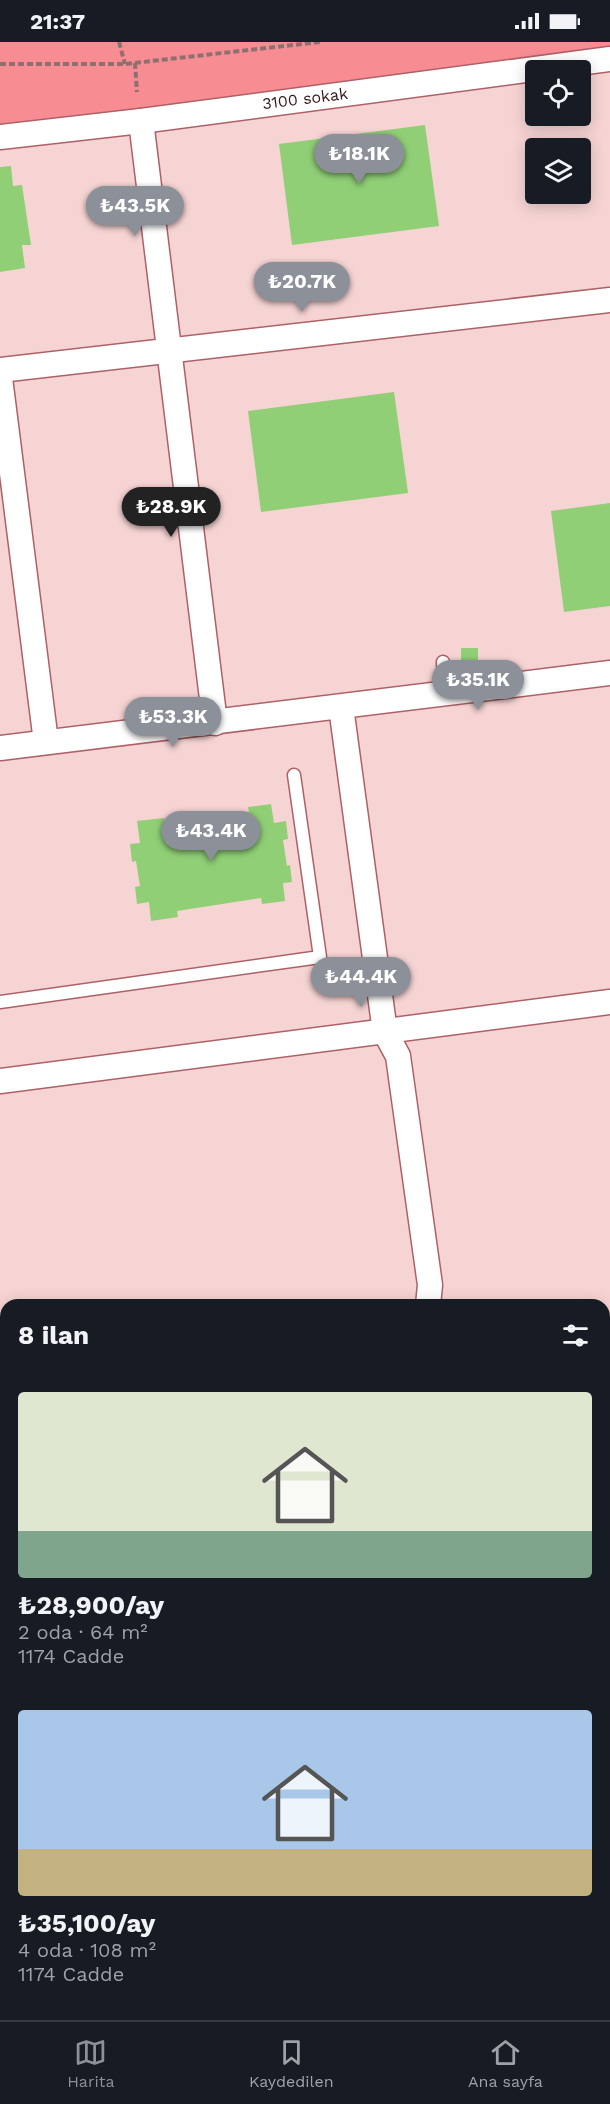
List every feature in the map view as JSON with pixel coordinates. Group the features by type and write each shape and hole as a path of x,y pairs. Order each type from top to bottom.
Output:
{"street":[{"name":"3100 sokak","path":"0,137 141,121 610,59"},
{"path":"141,121 215,723"},
{"path":"0,370 610,300"},
{"path":"0,378 46,742"},
{"path":"0,748 610,674"},
{"path":"341,708 385,1032 398,1056 430,1285 429,1299"},
{"path":"0,1081 610,1002"}],"lane":[{"path":"443,662 446,694"},
{"path":"0,1002 320,957 294,775"}],"path":[{"path":"119,42 125,64"},
{"path":"0,64 125,64 320,42"},
{"path":"135,63 137,92"}],"shaded area":[{"path":"0,42 610,42 610,49 138,109 0,124"}],"building":[{"path":"425,125 439,226 292,245 279,144"},
{"path":"11,166 13,186 22,185 31,245 22,245 25,268 0,272 0,167"},
{"path":"394,392 408,493 261,512 248,411"},
{"path":"610,503 610,606 564,612 551,511"},
{"path":"461,648 478,648 478,667 461,667"},
{"path":"271,804 274,823 286,821 288,839 283,840 292,882 283,883 285,901 262,904 261,898 177,911 178,917 151,921 149,902 137,904 135,887 140,886 136,861 132,862 130,844 140,843 137,821 164,818 165,824 249,812 248,807"}]}
